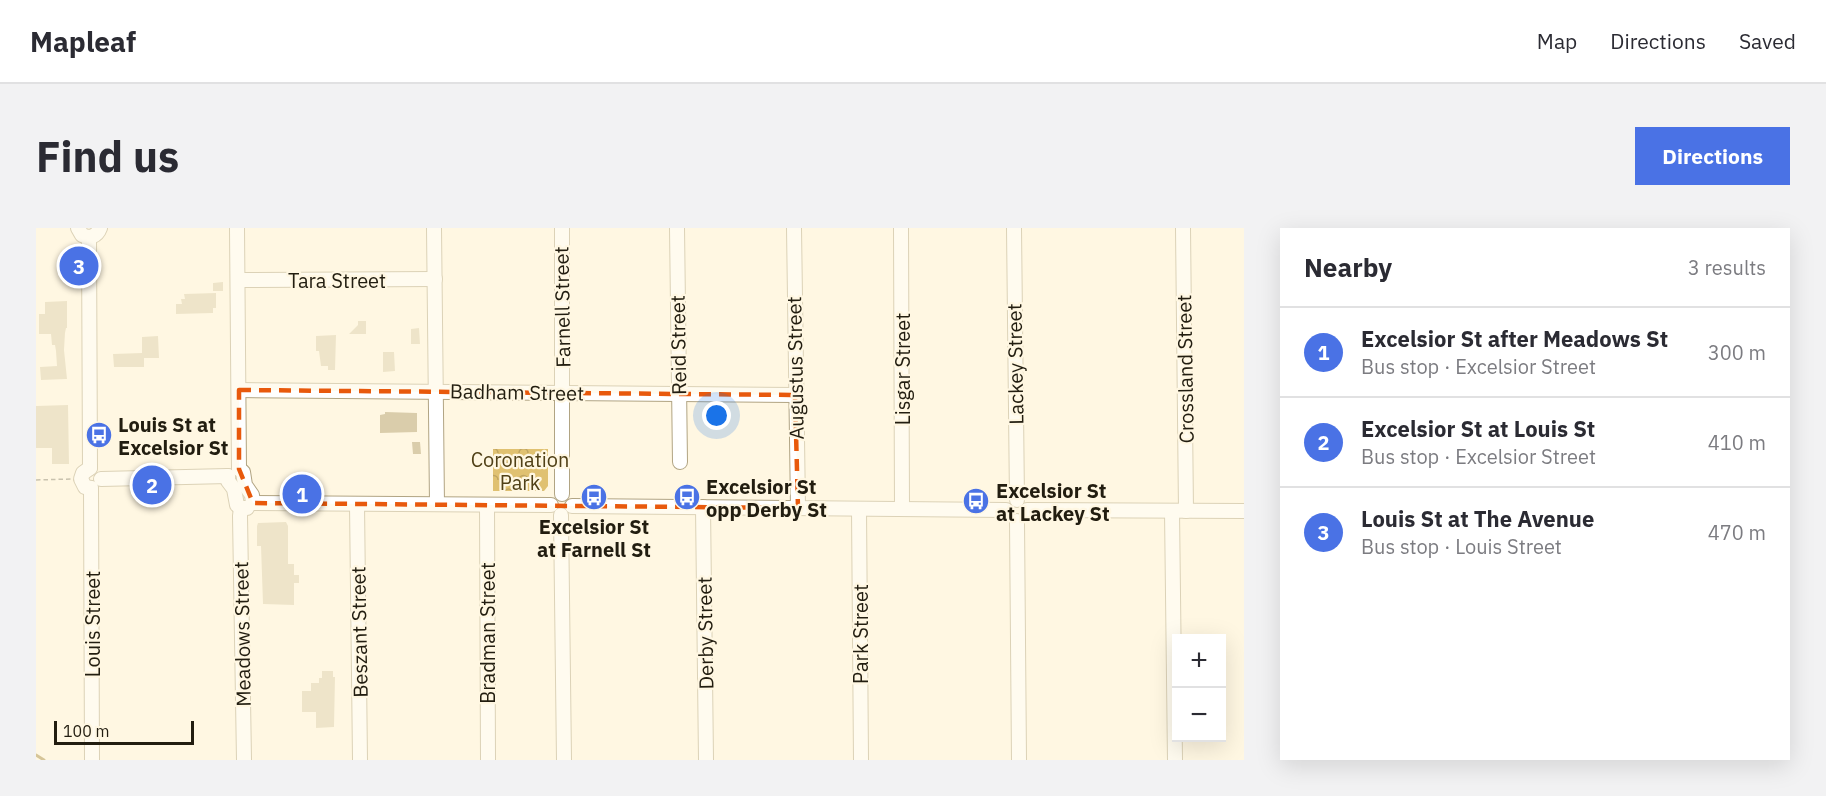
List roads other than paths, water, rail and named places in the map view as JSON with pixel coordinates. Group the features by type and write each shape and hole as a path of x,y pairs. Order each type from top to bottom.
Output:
{"street":[{"path":"78,228 82,235 94,233 90,468"},
{"path":"233,472 239,390 237,228"},
{"path":"434,228 437,504"},
{"name":"Farnell Street","path":"562,228 562,494"},
{"name":"Reid Street","path":"677,228 680,462"},
{"name":"Augustus Street","path":"794,228 798,508"},
{"name":"Lisgar Street","path":"901,228 903,509"},
{"name":"Lackey Street","path":"1014,228 1017,500"},
{"name":"Crossland Street","path":"1175,760 1183,228"},
{"name":"Tara Street","path":"238,280 435,279"},
{"name":"Badham Street","path":"239,390 795,395"},
{"path":"90,468 98,471 102,479"},
{"path":"90,468 83,473 81,479 85,487 91,489 98,486 102,479"},
{"path":"102,479 243,472 245,485 252,495 247,505 551,505"},
{"name":"Louis Street","path":"91,489 92,760"},
{"path":"562,494 571,499 572,506 567,514 561,515 555,513 551,505 556,496 562,494"},
{"path":"1017,500 1025,504 1027,510 1025,517 1017,521 1010,519 1006,510 1010,502 1017,500"},
{"name":"Beszant Street","path":"357,504 360,760"},
{"name":"Meadows Street","path":"244,760 240,516 247,505"},
{"name":"Bradman Street","path":"487,505 488,760"},
{"path":"572,506 1006,510"},
{"name":"Derby Street","path":"703,507 706,760"},
{"name":"Park Street","path":"859,509 861,760"},
{"path":"1027,510 1244,511"},
{"path":"561,515 564,760"},
{"path":"1017,521 1019,760"}],"waterway":[{"path":"36,755 44,760"}],"place":[{"name":"Louis St at The Avenue","path":"79,266"},
{"name":"Louis St at Excelsior St","path":"99,435"},
{"name":"Excelsior St at Louis St","path":"152,485"},
{"name":"Excelsior St after Meadows St","path":"302,494"},
{"name":"Excelsior St at Farnell St","path":"594,497"},
{"name":"Excelsior St opp Derby St","path":"687,497"},
{"name":"Excelsior St at Lackey St","path":"976,501"}],"park label":[{"name":"Coronation Park","path":"520,470"}]}
